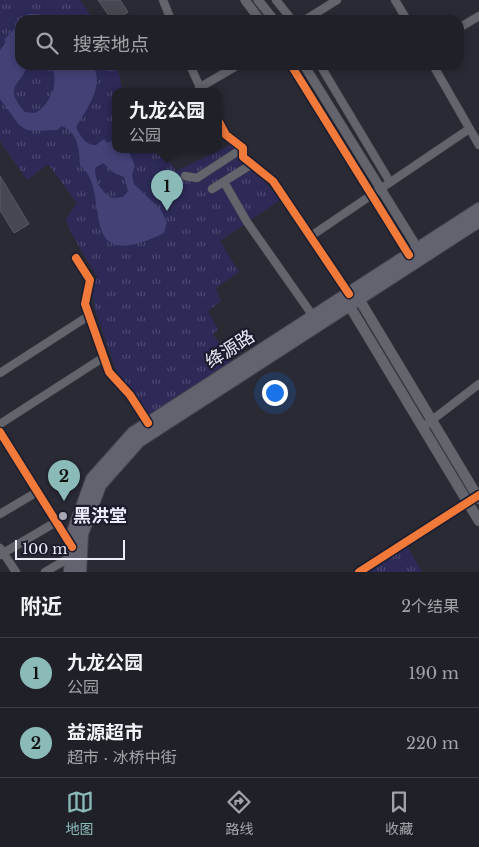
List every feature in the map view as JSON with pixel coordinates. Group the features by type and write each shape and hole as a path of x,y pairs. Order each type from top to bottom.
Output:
{"highway":[{"name":"绛源路","path":"70,572 72,532 92,479 133,433 313,316 352,299 414,252 479,209"},
{"name":"绛源路","path":"80,572 82,534 100,485 139,441 352,299 479,221"}],"main road":[{"path":"352,299 432,420 478,497"},
{"path":"352,299 423,427 479,521"}],"street":[{"path":"163,0 169,15"},
{"path":"245,0 256,15"},
{"path":"258,0 270,15"},
{"path":"276,0 288,15"},
{"path":"313,15 337,0"},
{"path":"395,0 404,15"},
{"path":"464,25 479,16"},
{"path":"192,70 200,88"},
{"path":"204,88 231,70"},
{"path":"294,70 372,193 414,252"},
{"path":"307,70 381,188 414,252"},
{"path":"323,70 390,182"},
{"path":"436,70 479,145"},
{"path":"222,128 226,135 243,148"},
{"path":"311,236 469,129"},
{"path":"243,148 243,157 273,181 352,299"},
{"path":"185,176 197,178 243,148"},
{"path":"212,189 252,164"},
{"path":"224,182 258,237 313,316"},
{"path":"76,258 90,280 84,304 90,315 109,372 130,395 148,423"},
{"path":"0,373 90,315"},
{"path":"0,424 104,357"},
{"path":"423,427 479,384"},
{"path":"0,432 56,522 71,552 45,572"},
{"path":"0,514 37,492"},
{"path":"359,572 478,497"},
{"path":"16,572 1,552 56,522"}],"green space":[{"path":"0,0 80,0 90,15 15,15 15,70 118,70 122,88 112,88 112,153 163,153 176,171 214,153 222,153 222,149 233,144 280,200 220,241 239,272 216,288 221,301 208,311 218,329 213,334 235,367 148,423 116,370 95,310 92,291 97,277 70,231 66,219 77,203 48,164 27,180 0,141"},
{"path":"405,542 422,572 359,572"}],"shaded area":[{"path":"15,28 15,70 26,70 14,91 18,103 25,112 35,113 46,104 54,86 53,70 95,70 97,81 96,90 76,127 89,144 96,145 104,139 107,143 112,141 112,153 129,153 135,166 132,175 134,184 161,210 167,222 164,233 135,244 117,245 106,238 100,226 95,193 90,178 80,165 77,142 72,133 62,126 57,130 27,130 19,125 0,99 0,50 6,42 4,40","holes":["103,163 114,173 124,177 128,191 123,197 112,198 101,189 97,181 95,168"]}],"building":[{"path":"98,0 120,0 128,12 124,15 108,15"},
{"path":"0,176 29,224 14,233 0,210"}],"cycle path":[{"path":"294,70 409,255"},
{"path":"222,128 226,135 243,148 243,157 273,181 349,294"},
{"path":"76,258 90,280 85,304 109,372 130,395 148,423"},
{"path":"0,432 72,547"},
{"path":"359,572 479,495"}],"place":[{"name":"九龙公园","path":"167,211"},
{"name":"益源超市","path":"64,501"},
{"name":"黑洪堂","path":"63,516"}]}
